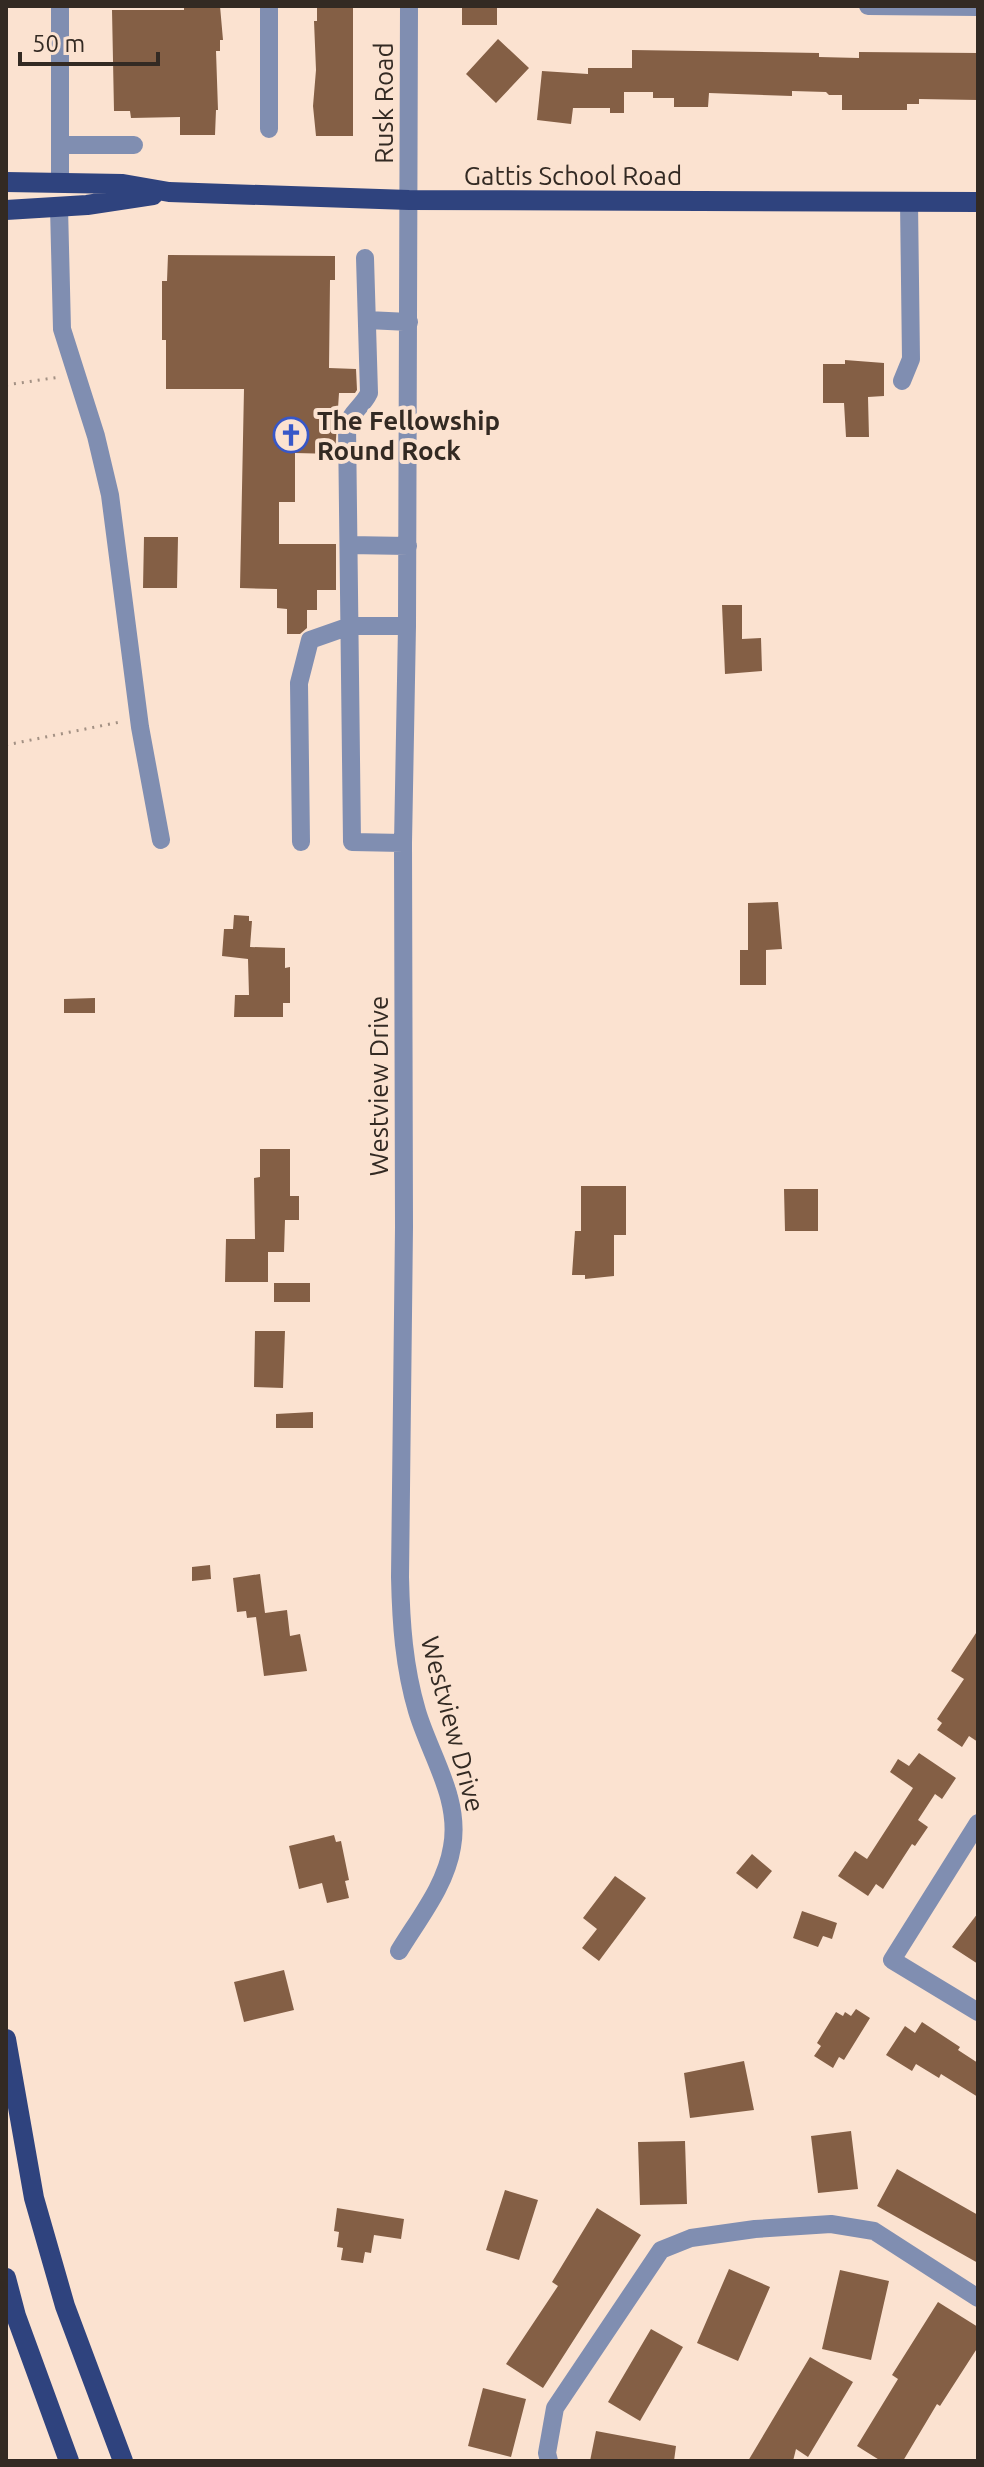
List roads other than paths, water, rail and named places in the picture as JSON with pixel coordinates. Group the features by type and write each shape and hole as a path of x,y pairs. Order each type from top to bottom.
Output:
{"main road":[{"name":"Gattis School Road","path":"6,182 123,184 169,192 409,200 978,202"},
{"name":"Gattis School Road","path":"6,210 87,205 169,192"},
{"path":"6,2039 34,2198 65,2306 123,2461"},
{"path":"6,2278 16,2316 69,2461"}],"street":[{"path":"60,6 60,183"},
{"path":"269,6 269,129"},
{"name":"Rusk Road","path":"409,6 409,200"},
{"path":"868,6 978,7"},
{"path":"60,145 134,145"},
{"name":"Westview Drive","path":"399,1951 448,1865 454,1827 447,1790 417,1713 408,1676 402,1632 400,1577 409,200"},
{"path":"902,381 911,359 909,202"},
{"path":"59,207 62,329 96,436 110,495 140,727 161,840"},
{"path":"365,258 369,393 362,407 350,415 347,425 352,842 403,843"},
{"path":"367,320 409,322"},
{"path":"349,545 408,546"},
{"path":"301,842 299,683 310,640 350,626 407,626"},
{"path":"978,1823 892,1960 978,2012"},
{"path":"549,2461 547,2453 555,2408 661,2250 691,2238 755,2229 831,2224 874,2231 978,2298"}],"place":[{"name":"The Fellowship Round Rock","path":"291,435"}]}
